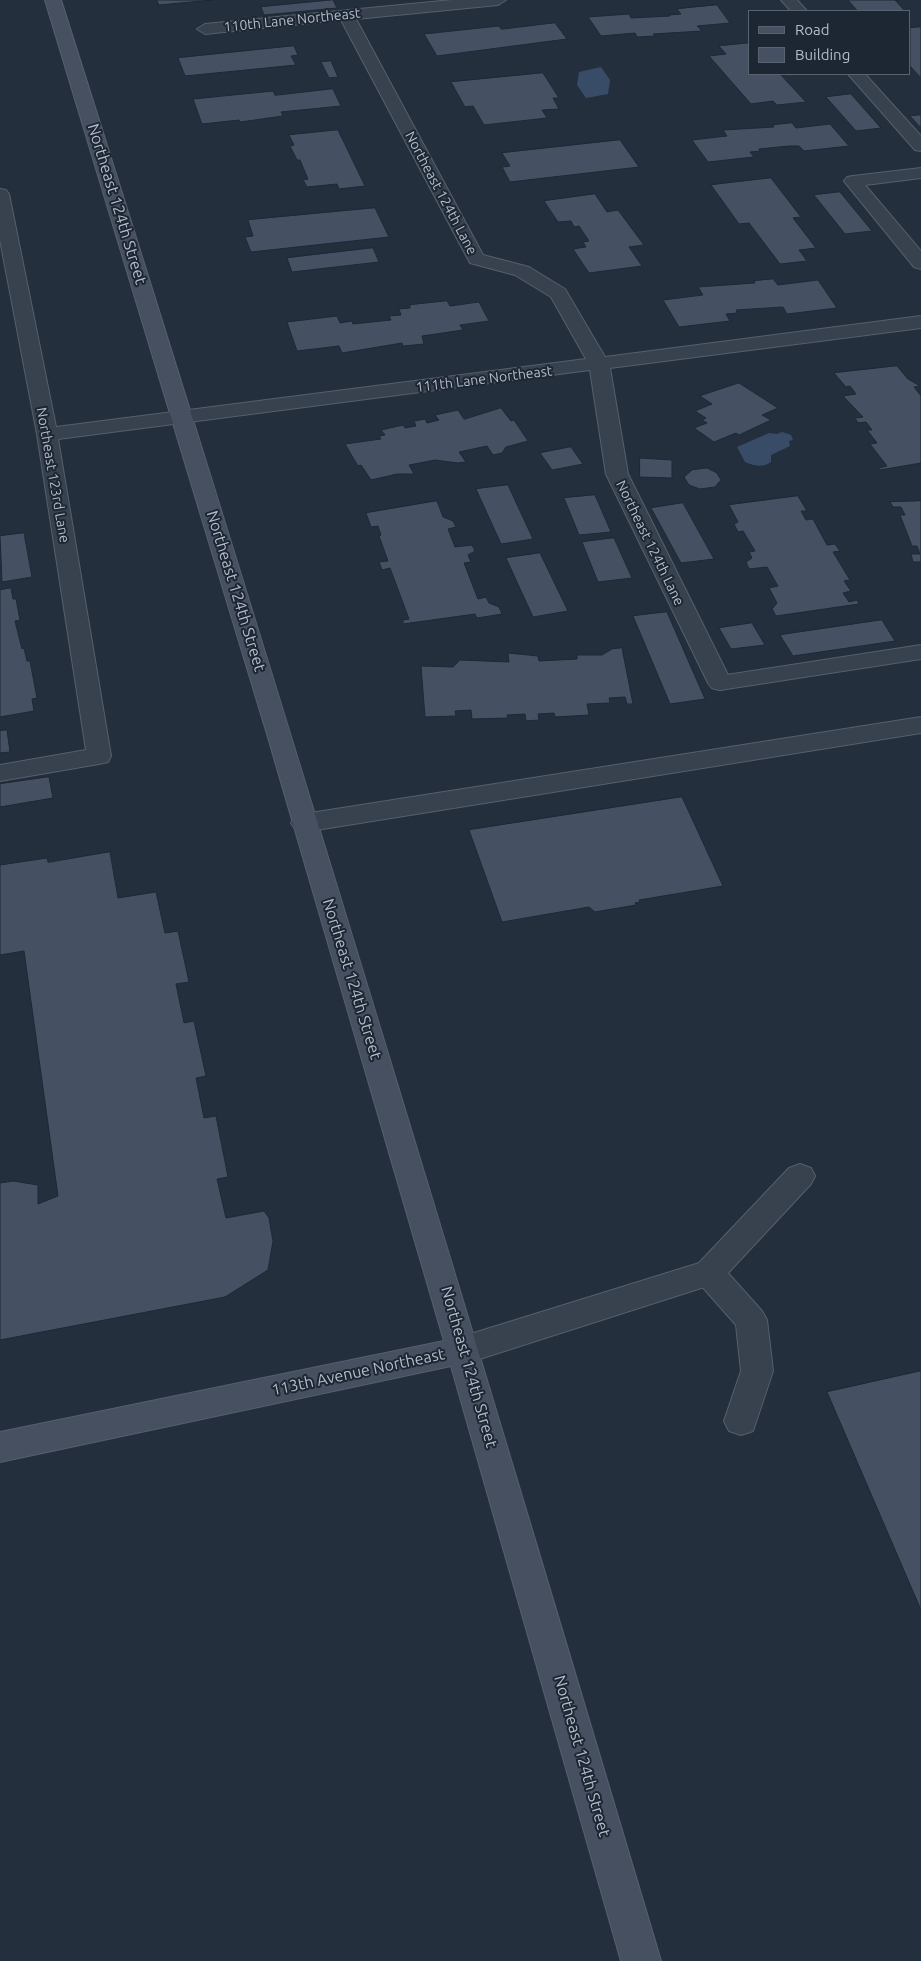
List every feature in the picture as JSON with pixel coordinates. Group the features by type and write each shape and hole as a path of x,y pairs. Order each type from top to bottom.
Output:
{"main road":[{"name":"Northeast 124th Street","path":"53,0 184,418 304,823 464,1350 642,1961"},
{"name":"113th Avenue Northeast","path":"0,1447 464,1350"}],"street":[{"name":"110th Lane Northeast","path":"205,29 498,0"},
{"path":"789,0 798,10"},
{"name":"Northeast 124th Lane","path":"346,15 476,259 522,271 558,293 599,364 617,474 672,589 720,683 921,652"},
{"path":"857,75 921,146"},
{"path":"921,173 853,181 921,263"},
{"name":"Northeast 123rd Lane","path":"0,194 5,250 47,434 99,756 0,773"},
{"name":"111th Lane Northeast","path":"47,434 184,418 921,322"},
{"path":"304,823 921,726"},
{"path":"741,1421 758,1371 751,1320 709,1273 800,1176"},
{"name":"113th Avenue Northeast","path":"464,1350 709,1273"}],"water":[{"path":"601,67 610,80 608,94 586,98 577,85 579,72"},
{"path":"782,432 791,435 793,440 789,441 790,446 771,455 771,462 758,466 745,462 737,447 769,433 777,434"}],"building":[{"path":"157,0 213,0 159,5"},
{"path":"333,0 337,8 264,15 261,7"},
{"path":"848,0 895,0 904,10 857,10"},
{"path":"717,5 730,23 697,26 702,31 653,34 655,36 637,37 635,33 601,36 588,17 629,14 631,18 670,16 681,14 677,9"},
{"path":"555,23 567,39 437,56 424,34 499,26 501,29"},
{"path":"921,27 921,78 911,67 911,28"},
{"path":"748,43 748,75 781,75 806,102 777,105 773,101 751,104 709,56 726,54 719,46"},
{"path":"294,46 298,55 291,56 296,65 185,76 178,58"},
{"path":"331,61 338,77 329,78 321,62"},
{"path":"543,73 559,98 553,98 559,109 542,110 547,118 484,125 473,106 465,107 451,82"},
{"path":"333,89 341,106 281,112 283,116 240,122 239,120 202,124 193,99 273,91 275,95"},
{"path":"851,94 881,128 856,131 826,97"},
{"path":"921,115 921,128 910,116"},
{"path":"792,123 796,128 830,124 849,146 804,151 799,146 759,149 760,151 750,152 754,157 708,162 692,140 727,136 723,130 774,127 773,125"},
{"path":"338,130 365,186 339,189 337,184 307,187 303,180 308,179 300,160 297,160 290,146 294,145 289,135"},
{"path":"620,140 639,167 510,182 502,167 510,166 502,153"},
{"path":"771,178 801,217 793,218 816,248 799,250 807,261 780,264 749,223 739,224 711,185"},
{"path":"840,192 872,231 845,234 814,195"},
{"path":"595,194 607,212 618,210 644,245 629,247 642,266 589,273 573,249 586,247 583,242 589,241 579,226 574,227 571,221 558,222 544,201"},
{"path":"375,208 389,237 251,252 245,237 253,236 248,220"},
{"path":"373,248 379,262 292,272 287,258"},
{"path":"773,279 778,285 818,280 837,308 787,314 783,307 736,310 737,313 726,314 730,321 679,327 663,300 703,295 698,287 755,283 754,281"},
{"path":"447,301 450,306 479,302 489,321 460,325 463,330 422,336 424,344 403,346 402,343 342,353 339,346 297,351 287,322 337,316 340,323 352,321 353,324 391,320 389,316 401,315 399,309 410,308 410,305"},
{"path":"897,366 908,379 920,386 914,387 921,396 921,463 880,470 879,468 887,466 870,444 877,443 867,430 872,430 866,422 858,423 855,418 863,417 843,396 856,394 850,386 846,387 834,373"},
{"path":"739,383 778,408 762,415 771,420 739,435 736,433 714,442 694,428 707,423 702,420 706,418 695,411 712,404 700,396"},
{"path":"501,408 511,421 514,420 528,441 506,447 502,453 493,455 487,446 459,452 466,462 458,463 435,460 409,465 414,474 397,474 371,480 361,465 358,466 345,444 381,439 379,436 385,435 381,430 403,425 405,428 416,426 414,421 425,419 427,423 439,420 435,415 458,410 464,419"},
{"path":"571,447 583,464 552,470 540,453"},
{"path":"640,458 672,460 672,478 640,477"},
{"path":"707,468 717,473 721,480 715,487 700,489 689,485 684,477 692,470"},
{"path":"508,485 533,539 501,544 476,489"},
{"path":"595,495 611,532 579,535 564,498"},
{"path":"798,496 807,511 801,511 806,520 813,519 827,545 835,544 840,551 833,552 850,580 844,581 851,591 843,593 849,602 857,600 859,604 776,616 772,609 777,603 769,588 778,586 767,567 749,569 746,562 752,558 749,552 755,551 743,531 738,532 734,524 738,522 729,505"},
{"path":"437,501 443,517 453,521 456,527 448,529 455,547 472,545 475,551 468,555 471,562 464,563 478,599 486,597 489,603 499,607 502,614 477,618 475,614 403,624 403,620 409,619 390,568 382,570 379,562 388,561 379,536 381,535 378,526 371,527 366,513"},
{"path":"921,501 921,562 913,562 911,554 920,554 917,546 912,546 900,515 905,515 901,507 893,507 890,502"},
{"path":"683,503 714,559 681,563 651,508"},
{"path":"24,533 32,577 2,582 0,536"},
{"path":"614,538 632,578 598,582 582,542"},
{"path":"540,553 568,611 533,617 506,558"},
{"path":"11,588 13,599 16,599 20,620 15,621 22,649 24,648 27,661 30,661 37,698 32,699 34,711 0,717 0,590"},
{"path":"667,612 705,699 670,704 633,616"},
{"path":"882,620 895,641 793,656 780,635"},
{"path":"752,623 765,645 731,649 719,628"},
{"path":"622,648 633,704 627,704 625,697 609,698 610,703 587,704 589,715 555,717 554,713 538,714 539,720 526,721 525,714 507,715 508,718 472,719 471,710 455,711 456,716 425,717 421,666 453,667 460,660 509,662 508,653 538,656 539,661 577,659 577,655 602,655 612,649"},
{"path":"7,730 10,752 0,753 0,731"},
{"path":"49,777 53,798 0,807 0,784"},
{"path":"682,797 723,886 639,900 640,902 635,903 636,905 595,912 589,907 502,922 469,830"},
{"path":"110,852 118,898 156,892 165,933 178,931 189,982 176,984 184,1023 194,1021 206,1076 196,1078 204,1118 216,1116 228,1177 217,1179 226,1218 264,1211 269,1218 273,1241 268,1270 225,1297 0,1340 0,1183 13,1181 38,1185 38,1204 58,1196 24,951 0,955 0,865 47,858 48,862"},
{"path":"921,1371 921,1610 827,1392"}]}
